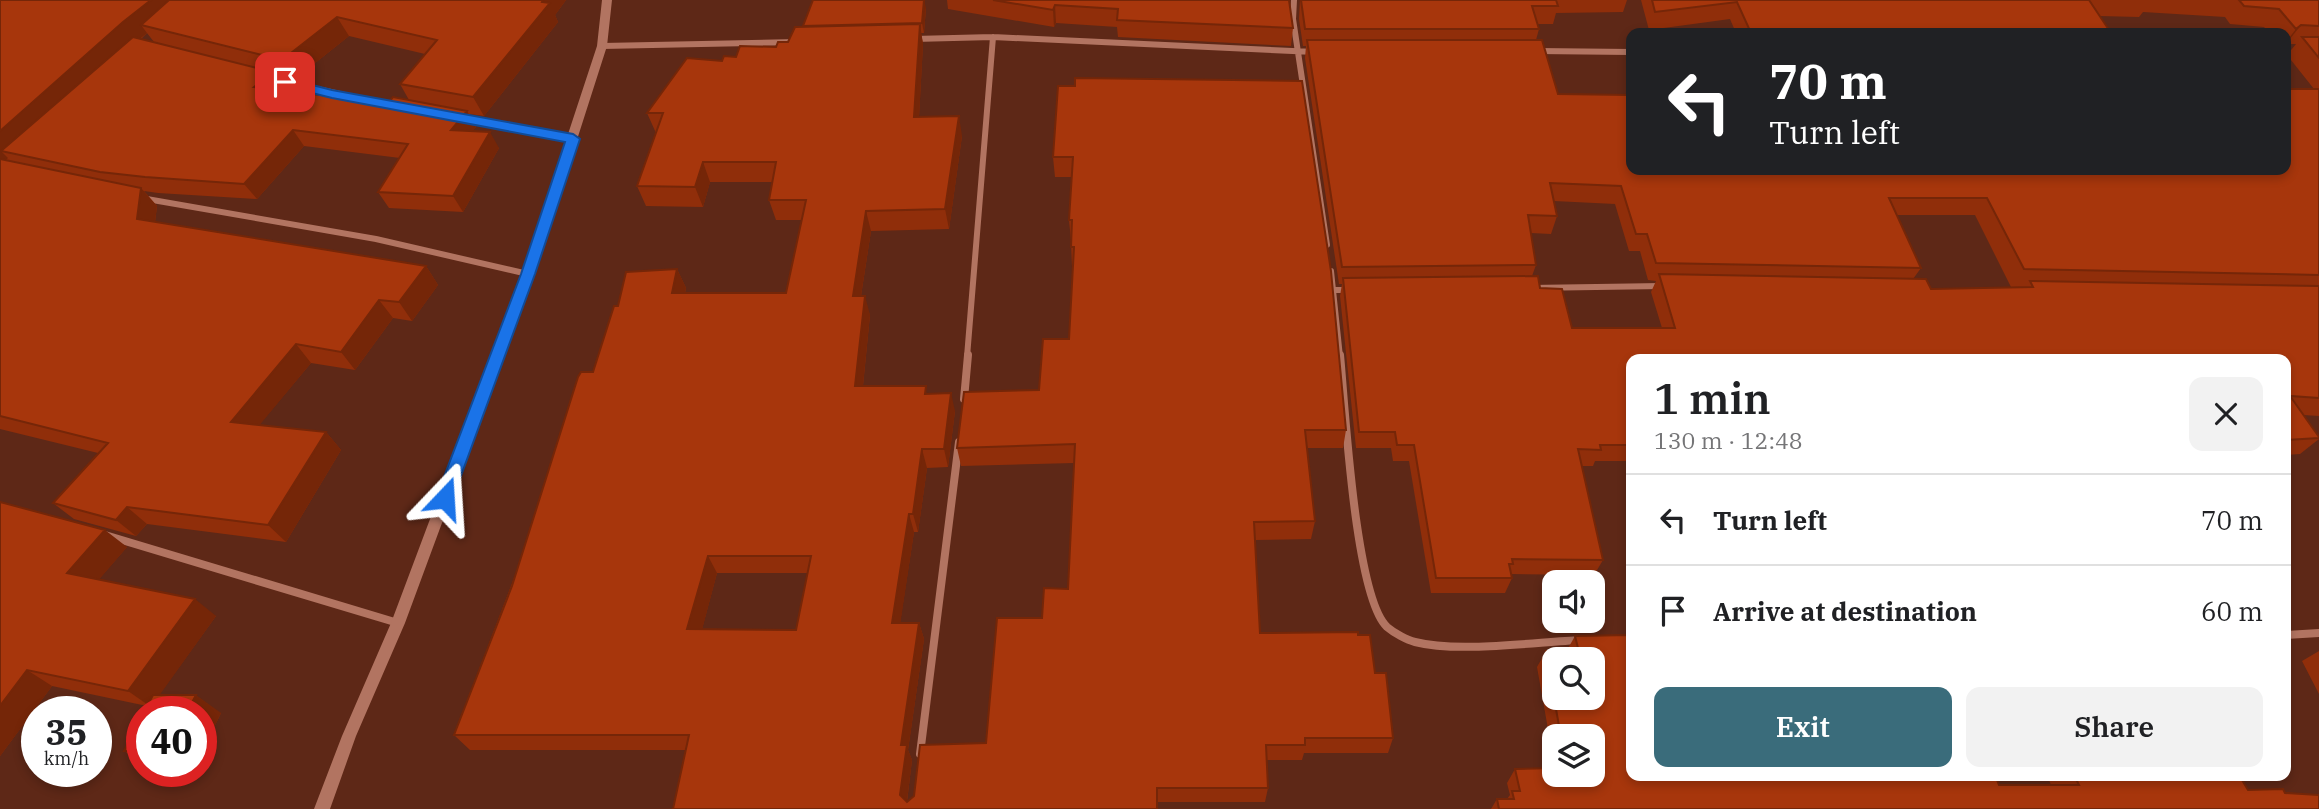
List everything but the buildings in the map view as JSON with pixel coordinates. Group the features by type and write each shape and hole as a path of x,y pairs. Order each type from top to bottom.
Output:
{"street":[{"path":"322,809 349,736 398,623 528,274 602,46 607,0"},
{"path":"1294,0 1293,19 1328,250"},
{"path":"963,414 993,37"},
{"path":"909,39 993,37 1326,52"},
{"path":"602,46 811,41"},
{"path":"1524,51 1626,52"},
{"path":"269,78 386,104"},
{"path":"453,116 573,139"},
{"path":"126,195 376,239 528,274"},
{"path":"1330,264 1357,524 1367,586 1386,626 1413,642 1446,646 1590,640"},
{"path":"1527,288 1665,286"},
{"path":"1334,290 1361,290"},
{"path":"918,768 961,428"},
{"path":"100,533 398,623"},
{"path":"2291,635 2319,633"}],"route":[{"path":"285,82 332,94 573,139 528,274 445,498"}]}
